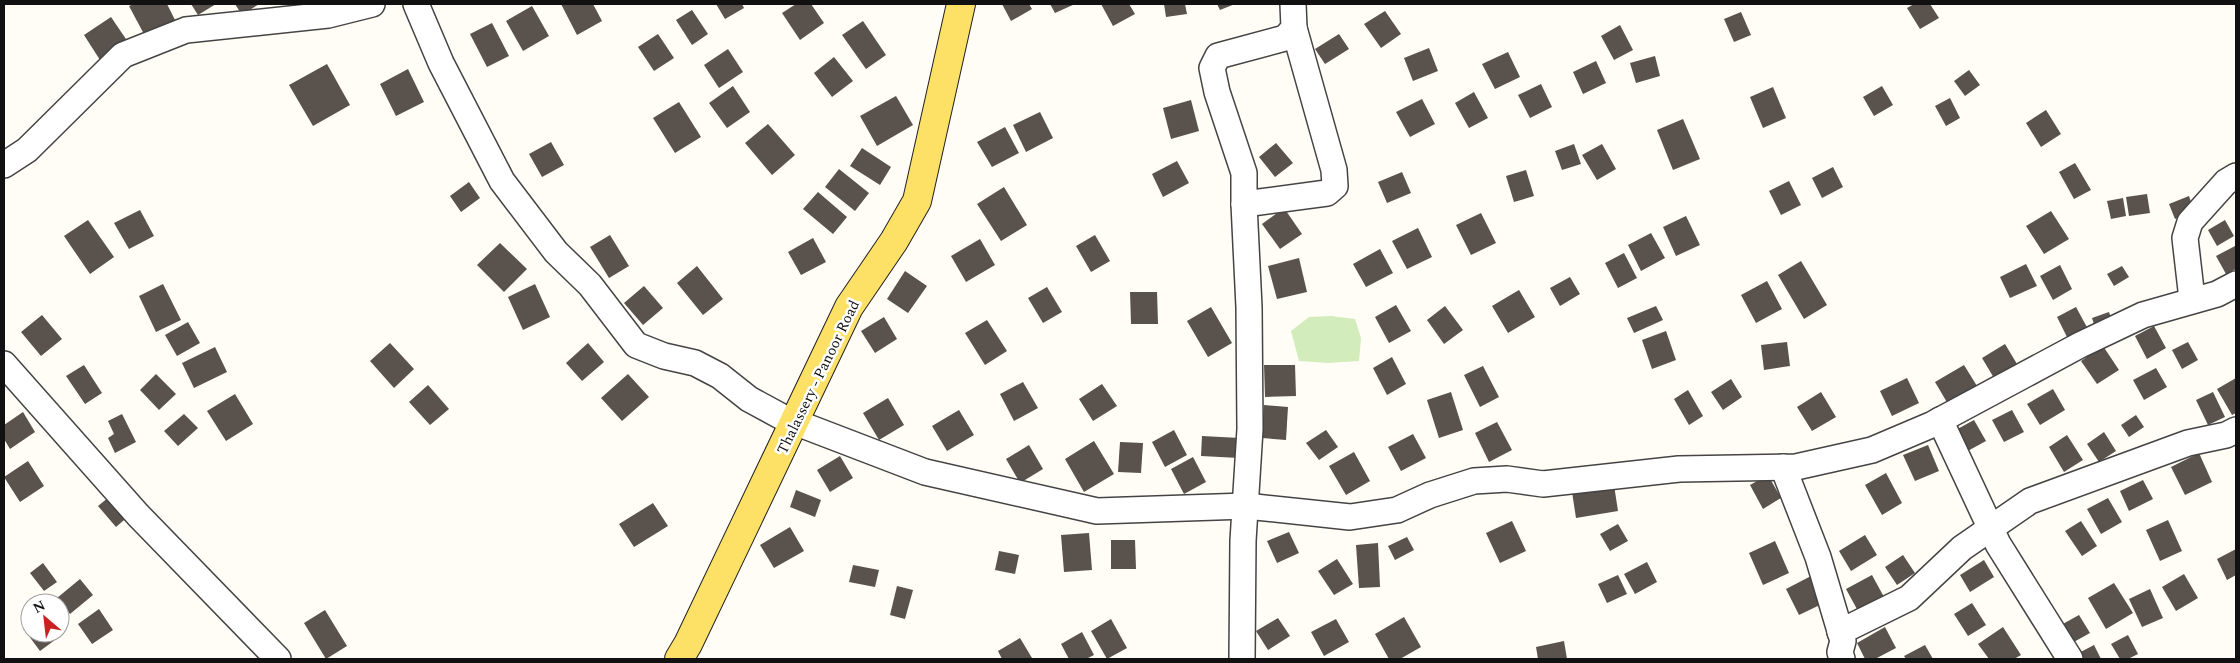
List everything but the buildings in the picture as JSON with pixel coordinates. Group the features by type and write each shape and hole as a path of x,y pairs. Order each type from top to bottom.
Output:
{"main road":[{"name":"Thalassery - Panoor Road","path":"679,659 795,423 849,307 894,241 917,202 961,4"}],"street":[{"path":"4,165 26,150 122,55 186,30 372,4"},
{"path":"416,4 441,63 502,181 556,252 590,285 636,345 664,356 696,363 720,376 749,399 795,423 925,472 1097,511 1246,506 1350,517 1397,510 1430,495 1474,481 1507,479 1543,484 1679,468 1796,467 1872,450 1940,420 2080,345 2143,315 2192,299 2217,294 2236,284"},
{"path":"1242,659 1243,541 1250,428 1249,307 1244,173 1217,92 1212,68 1218,56 1285,38 1294,16"},
{"path":"1244,204 1327,193 1335,186 1334,170 1294,16"},
{"path":"2192,299 2185,238 2190,222 2226,182 2236,176"},
{"path":"4,364 138,515 278,659"},
{"path":"1940,420 1998,544 2070,659"},
{"path":"1840,632 1909,598 1962,548 2030,501 2188,443 2226,435 2236,430"},
{"path":"1783,467 1818,557 1843,641 1840,652 1842,659"}],"green space":[{"path":"1331,316 1355,319 1361,338 1359,361 1328,363 1299,361 1291,331 1309,317"}]}
